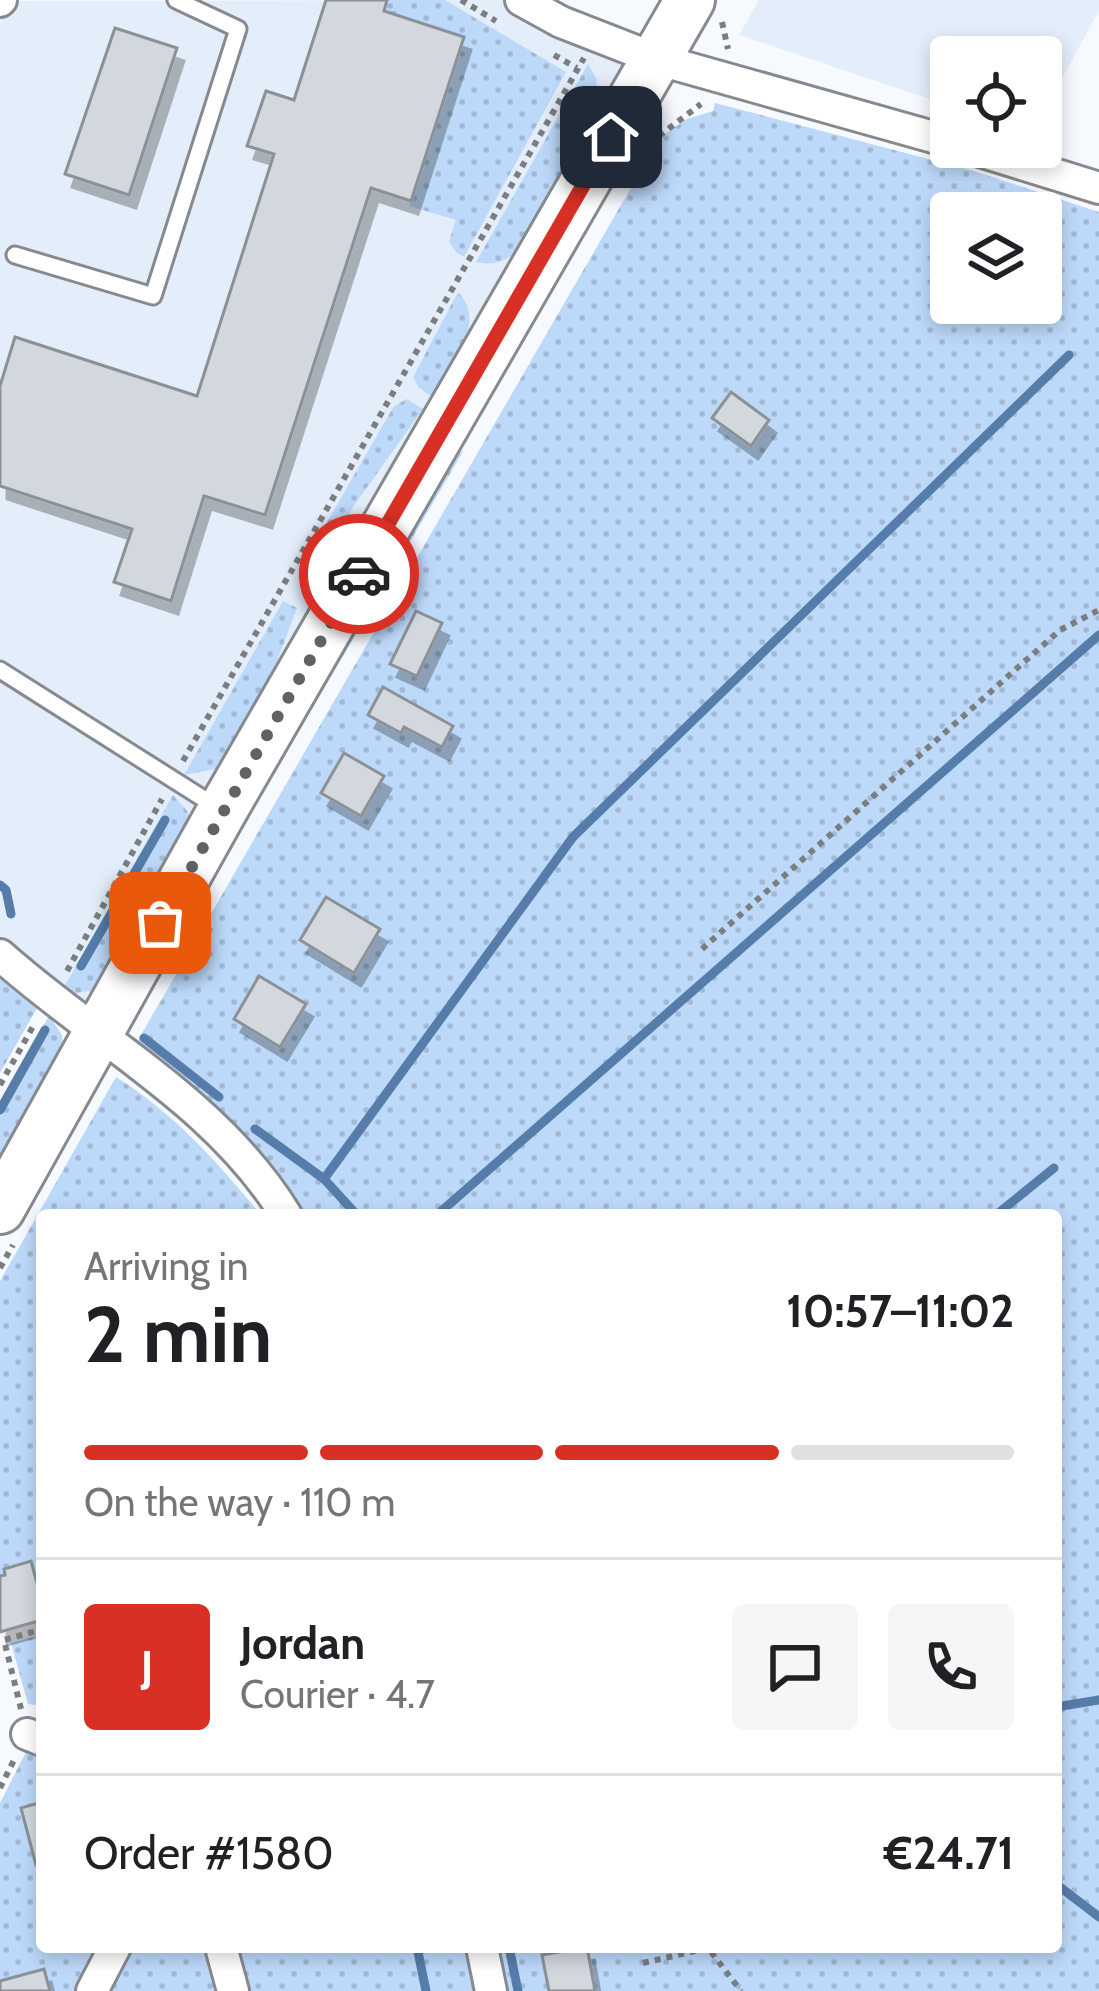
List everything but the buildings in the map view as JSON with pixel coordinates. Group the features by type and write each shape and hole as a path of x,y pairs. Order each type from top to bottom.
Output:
{"main road":[{"path":"0,1209 222,811 656,59 709,6"}],"street":[{"path":"521,0 561,22 656,59 930,136"},
{"path":"1035,168 1099,188"},
{"path":"0,955 50,999 125,1049 236,1148 282,1209"},
{"path":"92,1991 112,1953"},
{"path":"223,1953 233,1991"},
{"path":"483,1953 491,1991"}],"lane":[{"path":"14,255 153,296 238,29 176,0"},
{"path":"0,670 222,811"}],"path":[{"path":"709,6 730,46"},
{"path":"181,765 577,68"},
{"path":"702,950 1060,630 1099,610"},
{"path":"62,980 163,797"},
{"path":"0,1085 38,1019"},
{"path":"34,1737 4,1640 36,1631"},
{"path":"644,1963 687,1953"},
{"path":"712,1953 741,1991"}],"shaded area":[{"path":"387,0 445,0 566,72 464,257 449,242 456,220 409,206 464,37 384,11"},
{"path":"521,0 656,59 99,1035 0,956 0,1"},
{"path":"759,0 1099,0 1099,11 1062,79 1062,36 930,36 930,99 739,35"},
{"path":"588,64 596,78 598,106 518,249 499,262 476,262"},
{"path":"715,103 930,159 930,168 963,168 1038,192 930,192 930,324 1062,324 1062,200 1099,212 1099,1991 500,1991 492,1953 1062,1953 1062,1209 287,1209 134,1047 663,135 687,119 713,111"},
{"path":"458,292 466,304 468,331 431,396 413,377"},
{"path":"407,399 423,409 353,507 328,551 315,543 394,406"},
{"path":"464,450 222,862 221,854 455,456"},
{"path":"283,601 297,608 268,685 220,768 184,775"},
{"path":"173,795 188,812 191,828 96,990 62,991"},
{"path":"0,979 37,1008 0,1073"},
{"path":"49,1016 62,1035 63,1053 0,1163 0,1102"},
{"path":"116,1077 194,1140 256,1209 41,1209"},
{"path":"36,1218 36,1579 31,1561 5,1568 5,1575 0,1576 0,1281"},
{"path":"36,1636 36,1705 28,1704 11,1643"},
{"path":"27,1750 36,1752 36,1804 21,1808 36,1864 36,1953 104,1953 84,1991 50,1991 44,1970 0,1981 0,1803"},
{"path":"122,1953 215,1953 225,1991 103,1991"},
{"path":"228,1953 468,1953 475,1991 237,1991"}],"waterway":[{"path":"324,1179 573,837 1069,355"},
{"path":"444,1209 1099,635"},
{"path":"81,966 165,820"},
{"path":"0,885 6,890 11,914"},
{"path":"0,1110 45,1030"},
{"path":"144,1038 219,1097"},
{"path":"255,1129 324,1179 352,1209"},
{"path":"1003,1209 1054,1168"},
{"path":"1062,1706 1099,1700"},
{"path":"1062,1889 1099,1917"},
{"path":"418,1953 426,1991"},
{"path":"510,1953 518,1991"}],"way so far":[{"path":"160,923 359,574"}],"route":[{"path":"359,574 611,137"}]}
